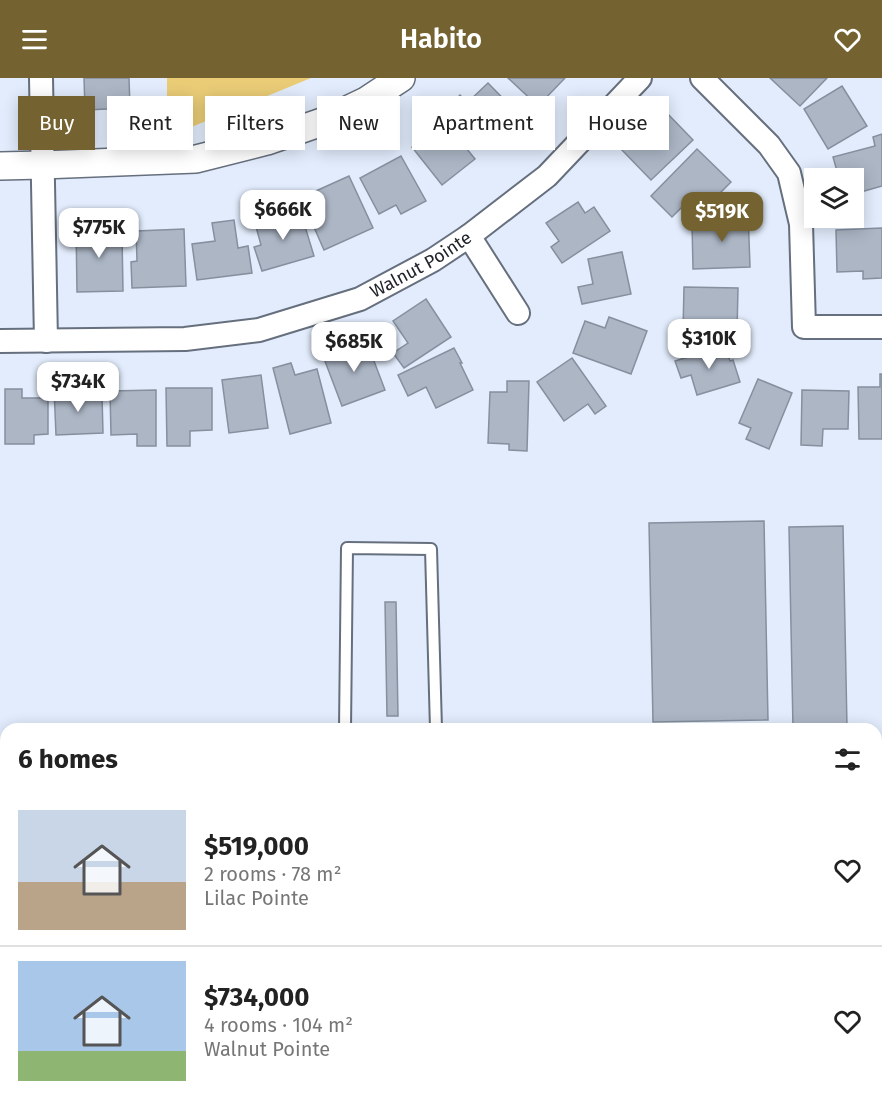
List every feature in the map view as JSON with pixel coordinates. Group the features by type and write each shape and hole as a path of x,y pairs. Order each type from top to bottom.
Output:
{"street":[{"path":"41,78 46,341"},
{"path":"0,166 196,159 267,141 322,122 366,101 401,78"},
{"name":"Walnut Pointe","path":"0,341 185,339 259,330 360,299 433,260 469,236 546,176 640,78"},
{"path":"702,78 769,145 789,173 801,224 804,327 882,327"},
{"path":"469,236 518,313"}],"lane":[{"path":"345,723 347,548 357,548 431,549 436,723"}],"shaded area":[{"path":"167,78 311,78 267,96 205,96 205,121 193,126 193,96 167,96"}],"building":[{"path":"84,78 129,78 130,96 107,96 107,109 95,110 95,96 85,96"},
{"path":"508,78 565,78 548,96 527,96"},
{"path":"770,78 827,78 800,106"},
{"path":"488,83 501,96 474,96"},
{"path":"842,86 867,126 828,149 804,109"},
{"path":"669,115 693,140 651,180 622,150 669,150"},
{"path":"882,134 882,186 864,191 864,168 836,168 833,157 875,146 873,137"},
{"path":"697,149 731,182 693,220 681,208 672,217 651,196"},
{"path":"414,150 468,150 475,159 442,185"},
{"path":"401,156 426,201 401,214 396,205 379,214 360,178"},
{"path":"349,176 373,228 324,250 313,225 319,223 307,195"},
{"path":"578,202 585,213 594,207 610,231 562,263 551,247 559,241 546,223"},
{"path":"300,210 314,256 262,271 254,247 261,245 255,223"},
{"path":"748,211 750,267 693,269 692,223 727,221 727,212"},
{"path":"234,220 238,248 248,246 252,273 197,280 192,244 215,241 212,223"},
{"path":"76,225 110,225 110,236 122,235 123,291 77,292"},
{"path":"882,228 882,278 863,279 863,271 837,272 836,230"},
{"path":"184,229 186,286 132,288 131,262 137,261 136,231"},
{"path":"622,252 631,294 582,304 578,287 593,284 588,259"},
{"path":"684,287 738,288 737,332 683,331"},
{"path":"426,299 451,337 404,368 393,353 408,343 393,321"},
{"path":"609,317 647,331 631,374 573,353 585,321 605,328"},
{"path":"366,340 385,390 342,406 323,356"},
{"path":"725,346 730,361 733,360 740,382 697,395 691,375 681,378 675,361"},
{"path":"454,348 473,390 436,408 426,387 408,396 398,375"},
{"path":"572,358 606,406 595,414 588,404 564,421 537,382"},
{"path":"291,363 295,375 317,369 331,423 290,434 273,368"},
{"path":"880,374 882,374 882,439 859,439 858,387 880,387"},
{"path":"261,375 268,428 229,433 222,380"},
{"path":"758,379 792,393 769,449 746,439 751,428 739,423"},
{"path":"507,381 529,381 527,451 509,450 509,444 488,443 490,392 507,392"},
{"path":"54,388 73,388 73,396 102,395 103,433 56,435"},
{"path":"166,388 212,388 212,430 190,431 190,446 167,446"},
{"path":"5,389 22,389 22,398 48,398 48,434 34,435 34,444 5,444"},
{"path":"156,390 156,446 137,446 137,434 111,435 110,391"},
{"path":"802,390 849,391 848,429 823,429 822,446 801,445"},
{"path":"764,521 768,720 653,722 649,523"},
{"path":"843,526 847,723 793,723 789,527"},
{"path":"385,602 396,602 398,716 387,716"}]}
